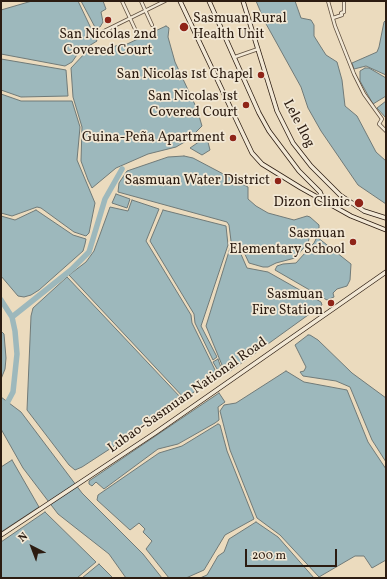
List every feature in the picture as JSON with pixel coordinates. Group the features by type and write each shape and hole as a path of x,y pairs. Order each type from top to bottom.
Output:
{"main road":[{"path":"180,1 252,153 262,164 350,216 386,230"},
{"path":"209,1 259,113 272,136 299,172 320,192 323,200"},
{"name":"Lele Ilog","path":"243,1 277,112 298,152 323,179 352,204 364,211 386,218"},
{"name":"Lubao-Sasmuan National Road","path":"1,535 91,476 386,272"}],"street":[{"path":"122,1 135,29"},
{"path":"141,1 152,25"},
{"path":"102,32 165,1"},
{"path":"328,1 354,74 364,94 382,119 379,124 386,131"},
{"path":"333,18 342,16 341,13 344,12 344,1"},
{"path":"235,58 258,48"}],"water":[{"path":"32,1 78,1 97,41 79,52 72,62 65,66 1,54 1,10"},
{"path":"81,1 103,1 106,9 101,12 103,22 100,27 96,29"},
{"path":"256,1 295,1 301,18 311,20 314,25 314,36 326,55 337,62 342,80 345,106 357,116 376,152 386,161 386,204 358,185 321,131 308,108 301,87 265,22"},
{"path":"386,20 386,75 366,66 354,69 352,63 377,52 384,22"},
{"path":"166,26 169,28 168,37 175,62 197,109 202,126 188,140 176,147 148,154 116,168 92,188 81,161 82,127 73,97 71,68 86,52 99,48 103,50 122,44 125,45"},
{"path":"1,59 66,70 68,96 21,97 1,90"},
{"path":"365,68 369,68 386,78 386,96 373,104 360,81 360,71"},
{"path":"1,94 21,101 72,101 80,127 77,160 95,203 89,233 86,236 74,232 41,208 37,207 12,216 1,213"},
{"path":"386,101 386,118 377,108"},
{"path":"203,139 208,142 210,150 202,155 190,148"},
{"path":"184,156 193,158 248,187 248,199 268,213 294,220 307,216 319,225 319,228 310,235 308,243 295,258 276,263 268,267 263,267 249,263 243,250 231,241 229,225 227,222 118,192 119,183 127,171 168,157"},
{"path":"116,194 130,199 127,208 112,203"},
{"path":"132,200 159,209 146,241 191,315 192,323 217,374 185,399 69,275 86,262 94,251 110,207 128,211"},
{"path":"36,210 73,235 86,239 85,244 83,251 39,290 24,297 18,296 1,276 1,216 15,220"},
{"path":"163,210 226,226 228,245 201,326 217,357 213,360 195,323 194,314 150,241"},
{"path":"317,237 351,264 350,280 347,286 337,289 333,293 334,297 327,300 275,270 277,266 283,264 296,263 314,243"},
{"path":"234,247 240,252 247,268 268,272 321,302 322,305 229,372 224,370 206,326 230,248"},
{"path":"67,277 182,399 182,402 82,467 75,470 69,465 27,410 31,316 33,308"},
{"path":"1,331 4,334 6,358 5,369 1,379"},
{"path":"308,335 318,340 352,373 386,398 386,462 372,440 350,387 336,381 303,376 300,372 304,371 306,367 295,345"},
{"path":"218,359 223,373 220,374 213,362"},
{"path":"286,371 304,382 347,390 368,442 386,469 386,560 372,568 364,556 355,556 319,577 280,535 257,518 230,450 220,411 224,405 236,403"},
{"path":"219,393 225,402 218,407 219,420 215,423 178,444 158,449 104,489 96,482 92,486 89,484 89,481"},
{"path":"1,397 21,412 82,493 143,554 162,578 126,578 109,554 58,514 23,468 1,429"},
{"path":"218,424 220,425 227,451 254,519 225,535 204,570 186,578 169,578 146,549 152,541 143,532 145,529 139,523 130,530 97,500 98,495 159,453 182,446"},
{"path":"12,460 39,507 1,532 1,467"},
{"path":"45,512 96,562 77,578 1,578 1,542"},
{"path":"256,522 278,537 314,578 200,578 207,575 218,556 224,552 229,539"},
{"path":"99,564 113,578 82,578"}],"waterway":[{"path":"12,317 71,270 89,252 105,199 122,169"},
{"path":"1,300 12,317 17,354 13,392 5,407"}],"place":[{"name":"San Nicolas 2nd Covered Court","path":"108,20"},
{"name":"Sasmuan Rural Health Unit","path":"184,27"},
{"name":"San Nicolas 1st Chapel","path":"261,75"},
{"name":"San Nicolas 1st Covered Court","path":"246,105"},
{"name":"Guina-Peña Apartment","path":"233,138"},
{"name":"Sasmuan Water District","path":"278,181"},
{"name":"Dizon Clinic","path":"359,203"},
{"name":"Sasmuan Elementary School","path":"353,242"},
{"name":"Sasmuan Fire Station","path":"331,303"}]}
